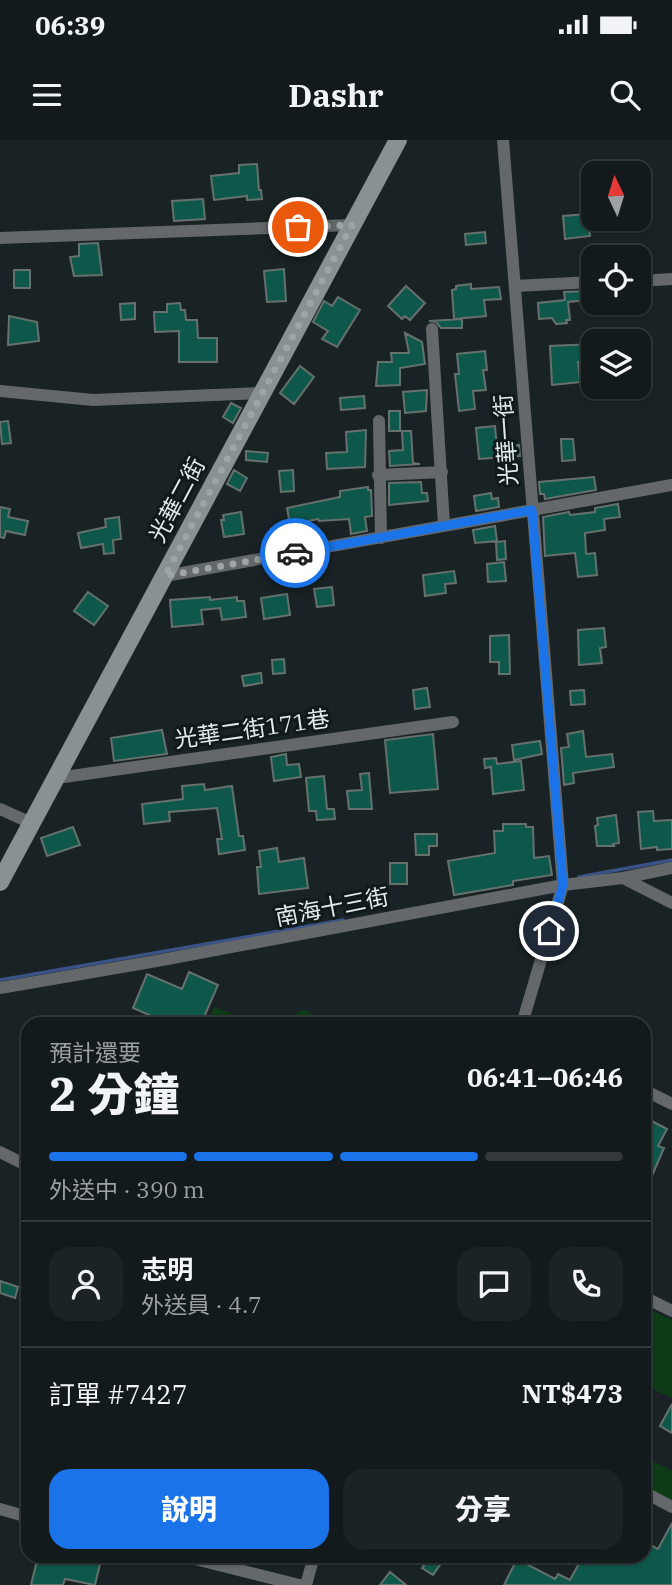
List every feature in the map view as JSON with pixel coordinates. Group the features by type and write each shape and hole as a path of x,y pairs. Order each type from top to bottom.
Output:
{"street":[{"name":"光華二街","path":"0,882 398,140"},
{"name":"光華一街","path":"503,140 563,885 524,1017"},
{"path":"0,238 352,225"},
{"path":"651,280 672,279"},
{"path":"515,286 581,283"},
{"path":"432,329 444,525"},
{"path":"0,391 93,400 261,393"},
{"path":"379,421 381,538"},
{"path":"378,475 442,472"},
{"path":"165,576 672,485"},
{"name":"光華二街171巷","path":"57,778 453,722"},
{"path":"0,809 31,823"},
{"name":"南海十三街","path":"0,988 563,885 623,878 672,868"},
{"path":"623,878 672,903"},
{"path":"651,1094 672,1104"},
{"path":"0,1152 21,1162"},
{"path":"651,1300 672,1311"},
{"path":"651,1496 672,1507"},
{"path":"0,1510 21,1515"},
{"path":"211,1563 299,1585"},
{"path":"306,1585 312,1563"}],"green space":[{"path":"214,1007 239,1017 210,1017"},
{"path":"304,1010 318,1017 289,1017"},
{"path":"651,1310 672,1320 672,1398 651,1388"},
{"path":"651,1460 672,1471 672,1505 651,1493"}],"building":[{"path":"257,164 262,199 247,200 247,196 214,200 211,176 239,173 239,165"},
{"path":"203,199 205,219 174,221 172,201"},
{"path":"581,214 581,231 589,231 590,236 565,239 563,216"},
{"path":"485,232 486,243 466,245 465,234"},
{"path":"98,243 102,275 74,276 70,257 79,256 79,244"},
{"path":"284,269 286,301 267,302 264,271"},
{"path":"14,270 30,270 30,288 14,288"},
{"path":"471,284 471,289 499,287 501,299 484,300 486,316 454,319 452,290 456,289 456,286"},
{"path":"406,286 425,303 410,320 405,316 402,319 388,306"},
{"path":"581,291 581,301 568,302 570,320 556,324 552,318 539,319 538,303 565,300 564,292"},
{"path":"338,297 360,310 337,347 322,339 328,331 313,322 324,301 332,306"},
{"path":"135,303 135,319 121,320 120,304"},
{"path":"180,303 181,310 185,310 186,320 197,320 198,338 217,338 217,362 179,362 179,331 155,332 154,312 167,312 167,304"},
{"path":"9,316 37,322 39,341 8,345"},
{"path":"462,319 462,328 441,328 436,322 429,321"},
{"path":"405,333 422,342 425,364 400,368 400,385 376,386 378,362 392,362 391,353 409,353"},
{"path":"581,345 581,362 578,362 580,382 552,385 550,346"},
{"path":"485,351 487,370 483,370 486,390 473,391 475,409 459,411 455,374 459,374 457,354"},
{"path":"300,366 314,377 294,404 280,393"},
{"path":"427,390 426,411 405,413 403,392"},
{"path":"364,396 365,408 341,410 340,398"},
{"path":"231,403 241,408 233,423 223,417"},
{"path":"389,411 400,411 400,431 389,431"},
{"path":"8,421 11,443 2,444 0,422"},
{"path":"495,426 497,448 519,445 520,456 479,459 476,428"},
{"path":"366,430 365,467 327,469 326,453 347,452 346,432"},
{"path":"402,431 411,431 413,463 420,464 390,466 389,451 403,450"},
{"path":"561,439 573,439 575,460 562,461"},
{"path":"246,451 268,453 267,462 246,460"},
{"path":"234,470 247,478 240,491 227,484"},
{"path":"293,470 294,491 281,492 279,471"},
{"path":"594,477 596,490 545,499 544,494 540,494 539,482"},
{"path":"421,482 422,493 427,493 428,501 389,505 389,483"},
{"path":"368,487 368,490 371,490 372,516 365,517 367,531 351,534 349,519 318,519 290,525 287,508 340,497 340,491"},
{"path":"491,493 492,499 498,498 499,507 476,511 474,496"},
{"path":"618,504 620,517 604,519 605,530 585,533 586,554 595,553 597,575 578,577 575,553 545,556 543,517 569,512 570,515 595,512 595,508"},
{"path":"0,507 10,509 8,517 28,521 25,535 6,531 4,538 0,537"},
{"path":"241,512 244,534 224,537 221,520 224,520 223,515"},
{"path":"119,517 121,539 113,540 114,553 104,554 103,544 81,548 78,533 106,527 105,519"},
{"path":"495,526 497,541 475,543 473,530"},
{"path":"505,541 506,559 497,560 496,542"},
{"path":"504,562 506,581 488,582 487,564"},
{"path":"454,571 456,583 445,584 446,593 425,596 423,575"},
{"path":"332,587 334,605 317,607 314,589"},
{"path":"88,592 108,606 94,625 74,611"},
{"path":"287,594 290,615 264,619 261,598"},
{"path":"210,597 210,600 237,597 237,601 244,601 246,617 222,620 220,608 201,610 203,624 172,627 170,600"},
{"path":"604,628 606,647 600,648 602,663 579,665 578,630"},
{"path":"509,635 510,674 499,674 499,662 490,662 490,636"},
{"path":"284,659 285,673 273,674 272,660"},
{"path":"261,673 262,683 244,686 242,676"},
{"path":"427,688 430,707 415,709 413,690"},
{"path":"584,690 585,704 571,705 570,691"},
{"path":"162,730 167,754 114,761 111,738"},
{"path":"583,731 586,757 612,754 614,767 573,773 574,783 564,785 561,748 569,747 567,734"},
{"path":"433,734 438,789 390,793 385,740"},
{"path":"540,741 542,754 514,760 512,745"},
{"path":"286,754 287,765 299,764 301,777 274,781 271,757"},
{"path":"496,758 497,764 521,761 524,790 493,794 491,767 485,768 484,759"},
{"path":"369,773 372,809 349,809 347,791 362,790 360,774"},
{"path":"324,776 327,809 334,809 335,819 317,820 316,811 309,811 306,778"},
{"path":"204,784 205,790 232,786 239,836 243,836 245,850 219,854 217,839 222,839 217,808 169,812 170,821 144,824 142,804 183,799 182,786"},
{"path":"653,811 654,821 672,820 672,849 641,849 638,812"},
{"path":"616,815 619,843 613,844 614,846 597,846 597,818"},
{"path":"503,824 526,824 526,827 533,827 534,858 549,856 552,875 454,895 448,861 495,853 494,831 503,831"},
{"path":"73,827 80,845 47,856 41,838"},
{"path":"415,834 437,834 437,846 429,846 429,855 416,855"},
{"path":"277,848 279,862 304,858 308,888 259,894 259,851"},
{"path":"390,863 407,863 407,884 390,884"},
{"path":"189,972 218,985 204,1017 154,1017 133,1008 147,974 182,989"},
{"path":"651,1121 667,1129 658,1146 664,1148 651,1178"},
{"path":"0,1281 18,1287 15,1298 0,1293"},
{"path":"672,1404 672,1433 660,1426"},
{"path":"672,1523 672,1585 504,1585 515,1563 525,1563 555,1579 558,1574 570,1580 579,1563 651,1563 651,1545 658,1549"},
{"path":"36,1563 100,1564 95,1585 65,1579 63,1585 31,1585"},
{"path":"420,1563 441,1563 433,1575 422,1568 424,1566"},
{"path":"390,1572 406,1585 380,1585"}],"waterway":[{"path":"579,877 672,860"},
{"path":"0,980 343,920"}],"way so far":[{"path":"295,553 165,576 352,225 298,227"}],"route":[{"path":"295,553 532,510 563,885 549,931"}]}
